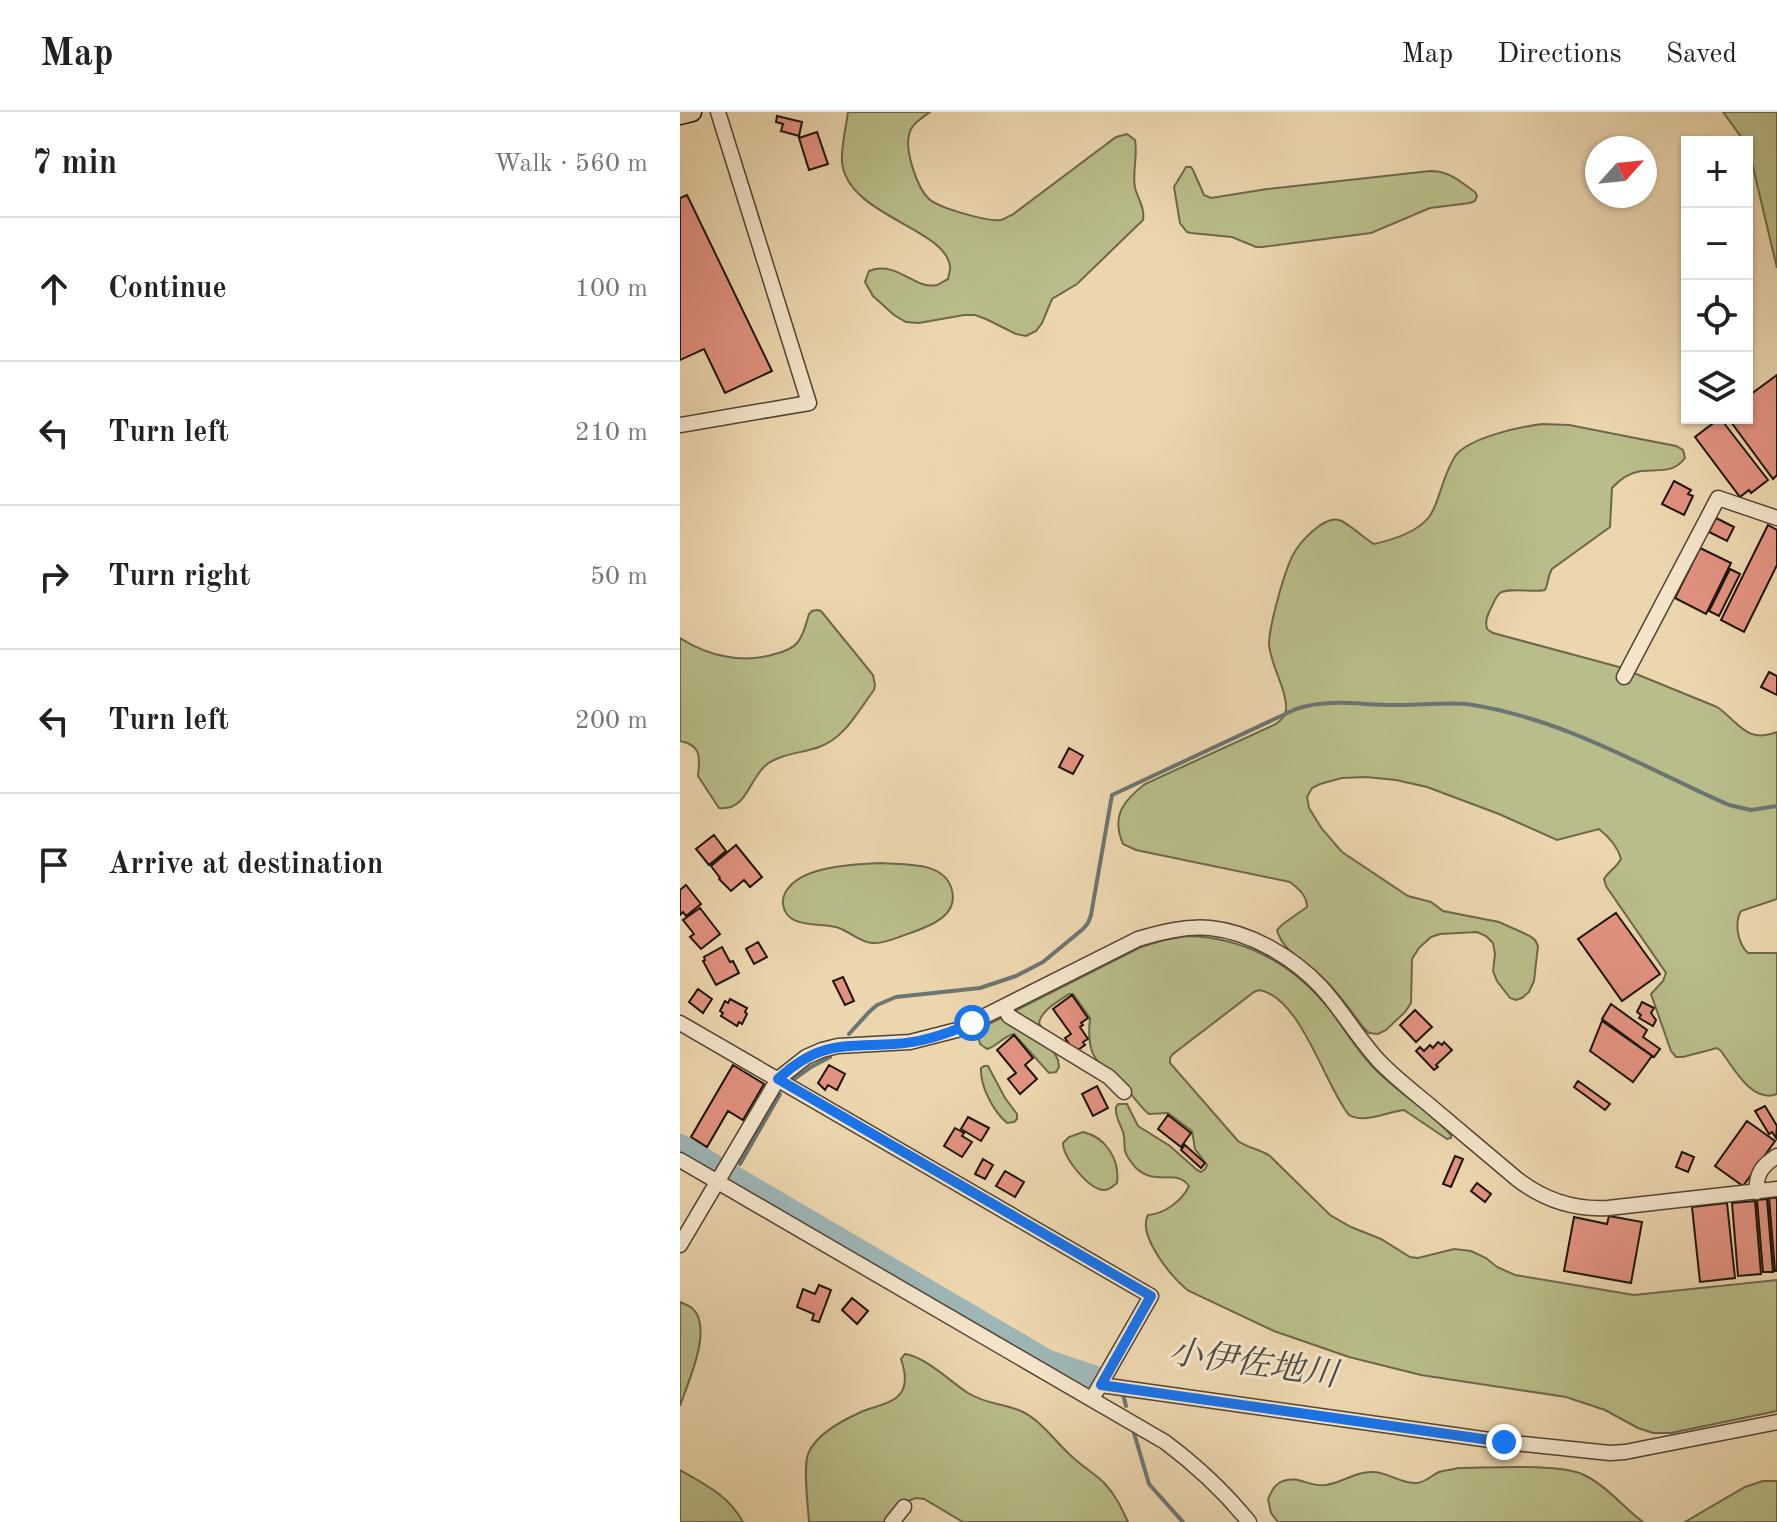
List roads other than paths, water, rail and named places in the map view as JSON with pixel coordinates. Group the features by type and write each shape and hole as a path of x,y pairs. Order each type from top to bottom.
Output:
{"main road":[{"path":"680,115 692,112"}],"street":[{"path":"680,425 809,403 718,112"},
{"path":"1624,677 1718,498 1777,518"},
{"path":"680,1245 778,1079 806,1057 838,1046 894,1044 957,1030 1138,939 1162,931 1186,928 1211,928 1236,934 1259,943 1302,969 1337,1005 1379,1061 1517,1179 1540,1195 1566,1205 1594,1209 1777,1189"},
{"path":"1004,1007 1009,1016 1109,1077 1124,1092"},
{"path":"680,1023 1151,1296 1092,1399"},
{"path":"1757,1192 1759,1171 1777,1156"},
{"path":"680,1160 722,1174 1145,1430 1184,1456 1219,1487 1249,1522"},
{"path":"1103,1381 1489,1440 1610,1453 1777,1422"},
{"path":"892,1522 904,1507"}],"waterway":[{"path":"849,1034 877,1005 896,997 980,988 1016,976 1043,962 1088,923 1112,795 1308,706 1332,703 1453,703 1507,712 1573,733 1729,805 1751,810 1777,806"},
{"path":"794,1079 830,1057"},
{"path":"740,1164 780,1094"},
{"name":"小伊佐地川","path":"680,1146 1048,1362 1093,1377"},
{"name":"小伊佐地川","path":"733,1177 735,1172"},
{"path":"1123,1394 1126,1406"},
{"path":"1134,1433 1149,1484 1183,1522"}]}
